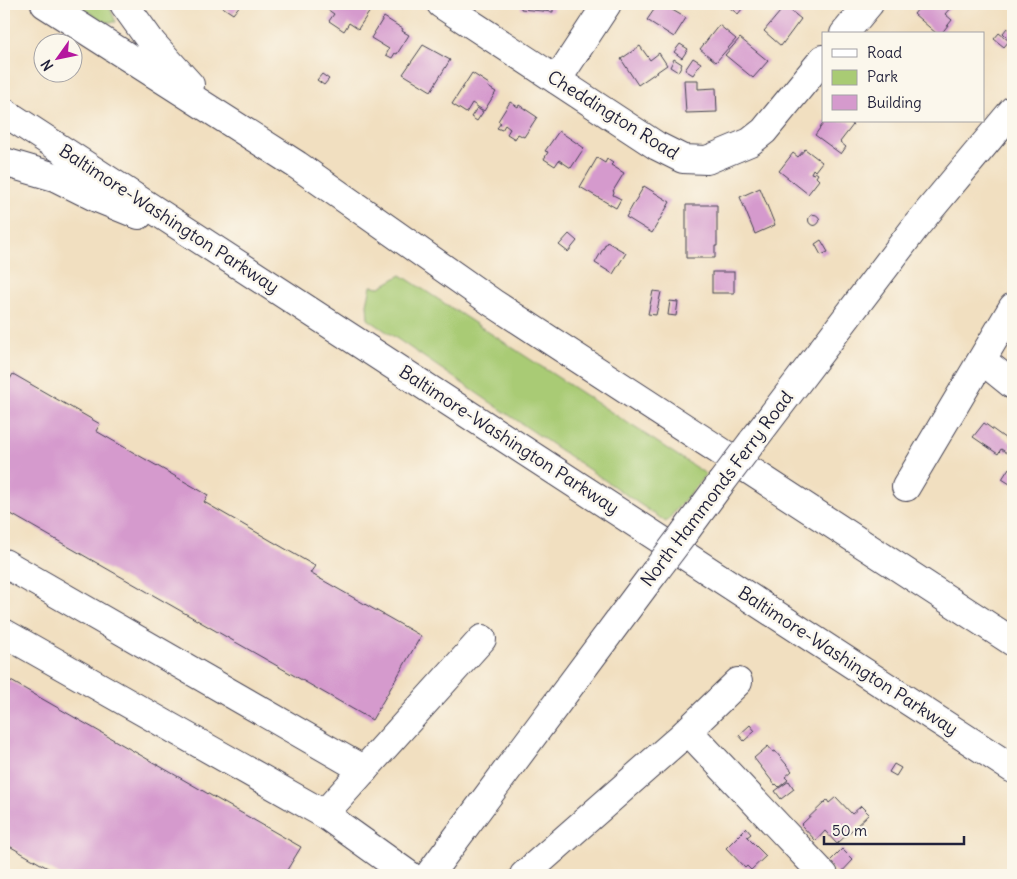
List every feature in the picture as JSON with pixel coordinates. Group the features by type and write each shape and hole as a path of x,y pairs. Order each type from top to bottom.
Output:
{"main road":[{"path":"45,4 297,165"},
{"path":"124,4 152,43 196,91 297,165 493,304 1013,642"},
{"name":"Cheddington Road","path":"441,4 657,146 683,159 707,160 750,142 764,131 822,60"},
{"path":"557,80 607,4"},
{"path":"846,32 869,4"},
{"name":"North Hammonds Ferry Road","path":"428,875 684,532 917,225 1013,110"},
{"name":"Baltimore-Washington Parkway","path":"4,112 1013,769"},
{"path":"4,162 54,177 97,198 206,242"},
{"path":"906,487 1013,307"},
{"path":"982,360 1013,385"},
{"path":"4,563 364,770"},
{"path":"4,633 324,814 409,875"},
{"path":"324,814 482,639"},
{"path":"524,875 688,731 738,682"},
{"path":"688,731 824,875"}],"green space":[{"path":"76,4 108,4 116,22 105,22"},
{"path":"401,275 706,474 666,522 368,319 367,304 371,286 380,287"}],"building":[{"path":"218,4 241,4 233,14"},
{"path":"326,4 365,4 372,8 358,29 349,23 344,31 329,21 334,14 324,7"},
{"path":"521,4 553,4 553,12 521,9"},
{"path":"658,4 662,4 686,18 674,37 647,20"},
{"path":"733,4 746,4 738,14 730,8"},
{"path":"922,4 950,4 952,6 945,14 952,20 943,32 935,32 914,14"},
{"path":"785,6 801,19 781,46 764,31"},
{"path":"384,17 409,35 397,54 395,53 392,58 386,55 389,49 371,38"},
{"path":"719,25 736,39 716,62 700,49"},
{"path":"1007,28 1013,33 1011,41 1003,33"},
{"path":"999,33 1009,41 1004,47 994,39"},
{"path":"740,38 768,61 753,78 725,55"},
{"path":"680,44 688,49 682,58 674,52"},
{"path":"423,45 450,60 431,91 403,74"},
{"path":"640,46 650,60 659,53 667,65 638,85 621,59"},
{"path":"693,58 701,63 693,75 685,70"},
{"path":"674,59 682,64 678,72 670,67"},
{"path":"472,73 489,84 488,87 496,92 484,111 472,103 466,113 452,104"},
{"path":"322,74 329,79 324,85 317,80"},
{"path":"684,80 698,80 698,89 716,88 717,112 686,113"},
{"path":"510,102 518,107 519,105 537,117 524,137 518,134 515,139 507,134 510,129 505,125 502,130 497,128 501,123 498,121"},
{"path":"477,108 483,112 477,121 471,117"},
{"path":"824,122 850,122 853,125 840,142 846,147 841,154 815,135"},
{"path":"559,131 584,148 571,168 559,160 555,166 544,159 548,152 545,151"},
{"path":"805,149 822,162 811,173 814,174 815,172 818,174 816,177 819,180 808,194 779,171 793,153 798,157"},
{"path":"597,158 605,163 607,159 613,163 611,165 624,173 613,191 613,195 621,199 616,208 580,187"},
{"path":"644,186 670,202 652,233 626,217"},
{"path":"760,188 775,225 755,234 740,197"},
{"path":"686,205 717,205 717,246 715,246 715,258 686,258"},
{"path":"814,214 820,220 814,226 808,220"},
{"path":"569,234 577,241 568,252 559,245"},
{"path":"821,240 828,252 821,255 815,244"},
{"path":"607,242 626,253 613,274 595,263"},
{"path":"712,272 734,272 734,293 712,293"},
{"path":"653,291 661,292 656,315 648,314"},
{"path":"670,301 678,302 676,316 668,315"},
{"path":"13,374 100,424 96,431 208,495 204,502 315,566 310,573 421,636 372,720 4,510 4,389"},
{"path":"984,423 1013,444 1007,453 1001,449 998,454 973,437"},
{"path":"1009,468 1013,471 1013,479 1010,484 1002,479"},
{"path":"4,677 301,847 284,875 60,875 4,843"},
{"path":"750,725 755,731 744,741 739,735"},
{"path":"768,746 773,752 775,751 792,771 785,777 788,780 779,787 775,785 754,758"},
{"path":"894,764 901,768 896,776 889,772"},
{"path":"789,781 794,789 781,799 775,791"},
{"path":"836,797 852,814 861,806 869,814 837,844 825,831 816,841 801,825 827,800 829,803"},
{"path":"746,828 751,834 747,837 766,856 751,870 747,866 745,868 726,848"},
{"path":"842,849 853,860 839,875 827,864"}]}
